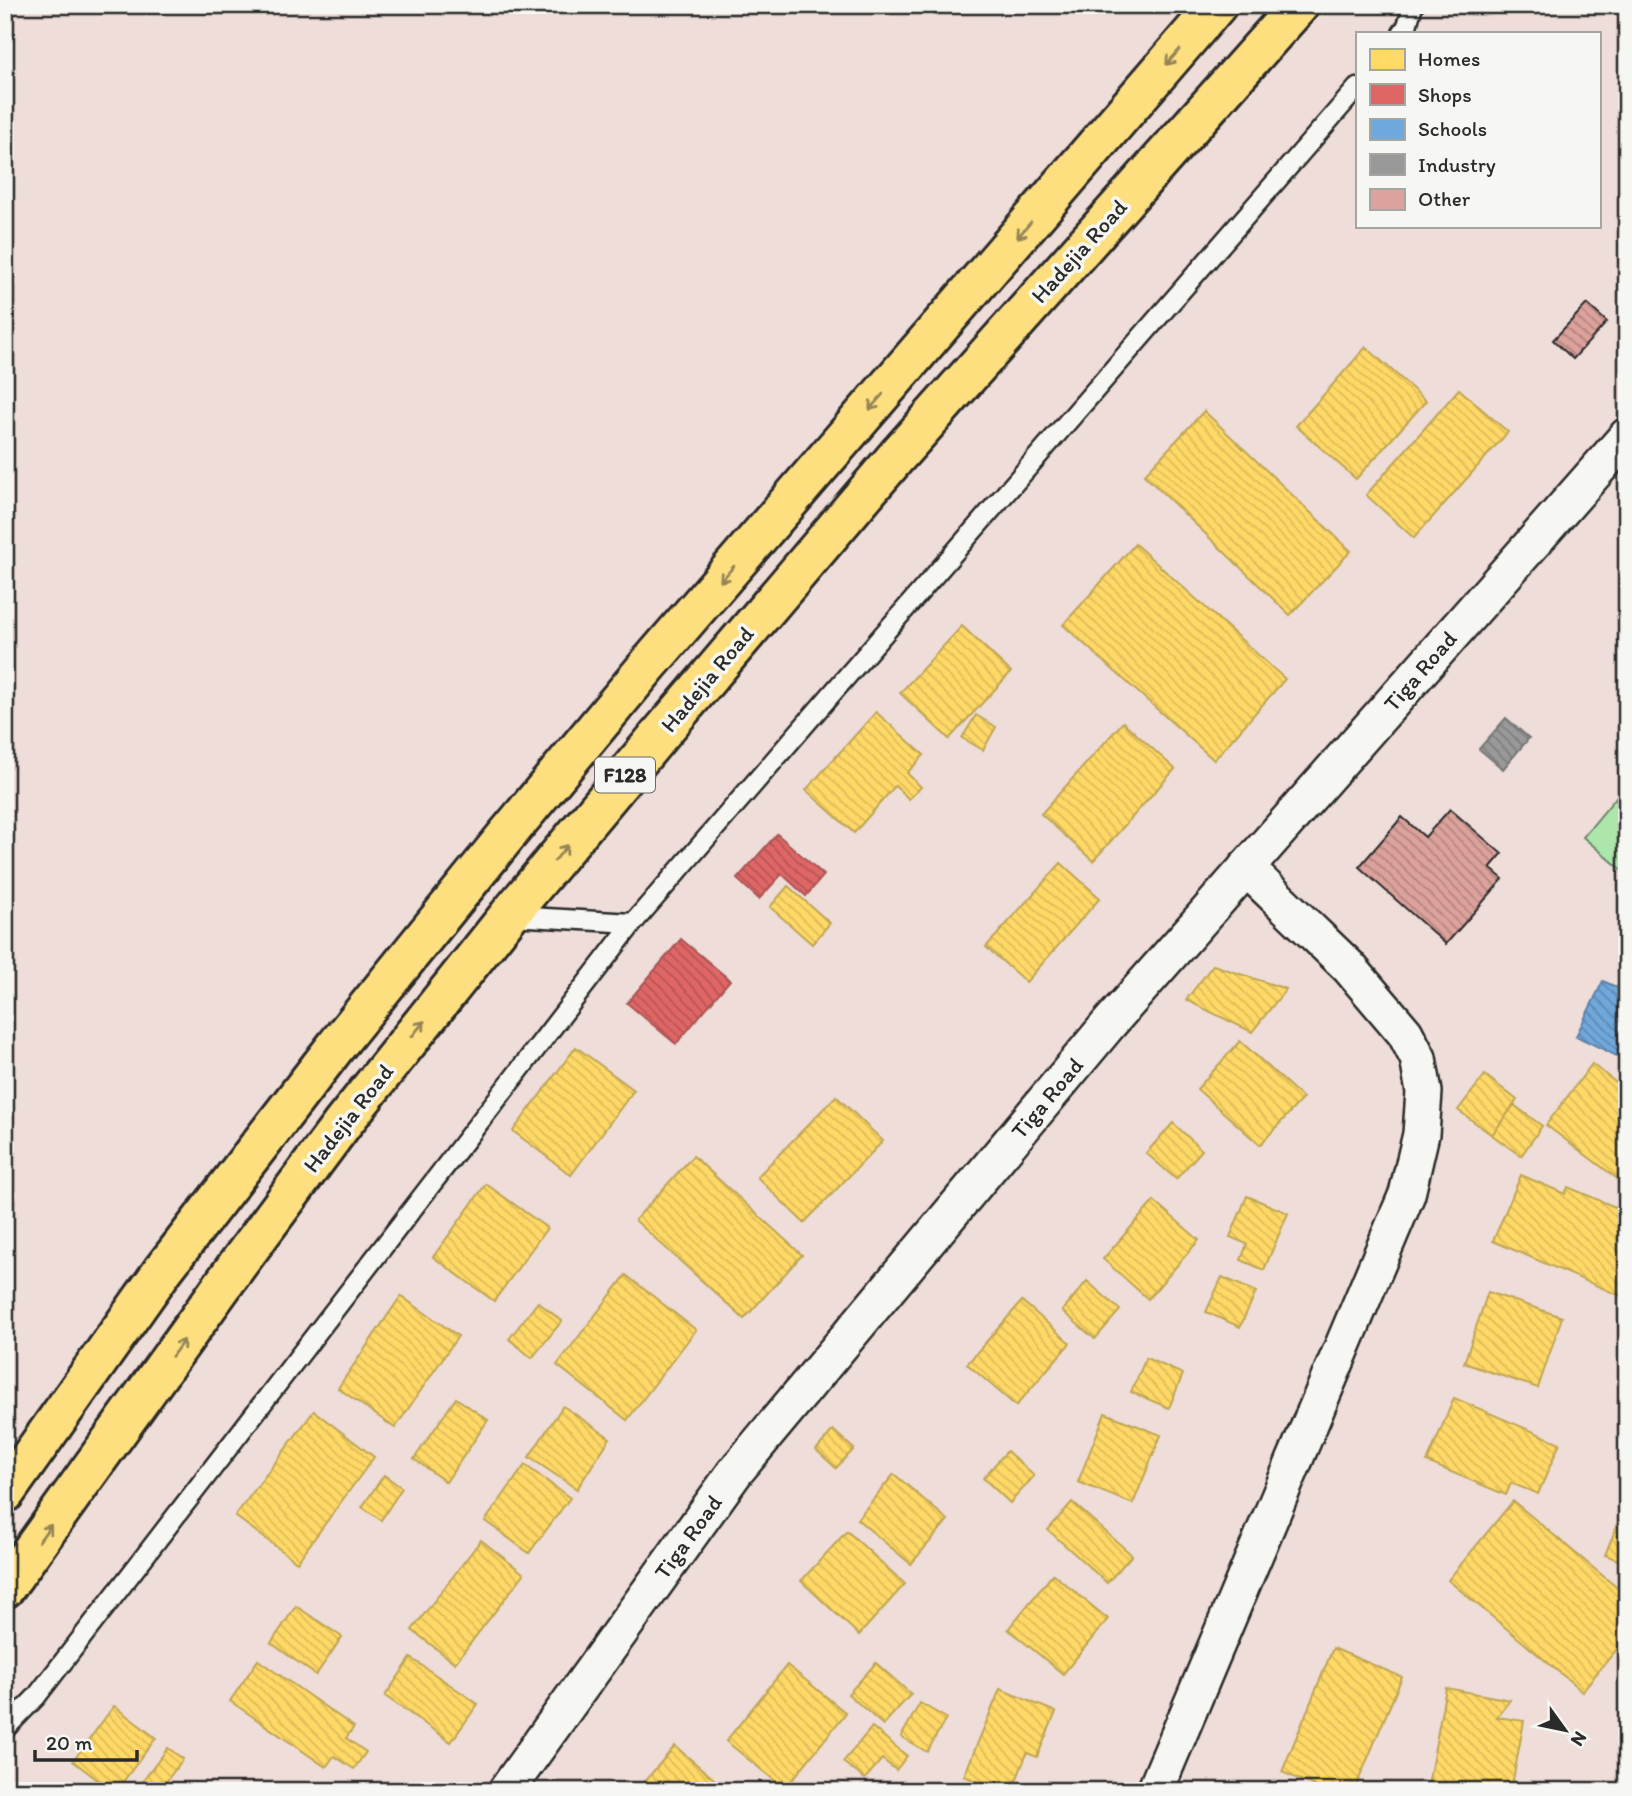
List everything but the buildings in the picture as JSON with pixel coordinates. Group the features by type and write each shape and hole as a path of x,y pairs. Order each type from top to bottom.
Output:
{"main road":[{"name":"F128","path":"5,1493 163,1270 336,1046 515,825 649,664 1217,5"},
{"name":"Hadejia Road","path":"5,1588 343,1123 509,915 897,456 1299,5"}],"street":[{"name":"Tiga Road","path":"506,1791 735,1472 1108,1025 1627,436"},
{"path":"1155,1791 1407,1194 1421,1134 1424,1092 1418,1058 1405,1033 1349,967 1246,868"}],"lane":[{"path":"1403,32 1413,5"},
{"path":"5,1729 36,1697 633,923 1356,89"},
{"path":"509,915 633,923"}],"green space":[{"path":"1627,784 1627,874 1583,837"}]}
